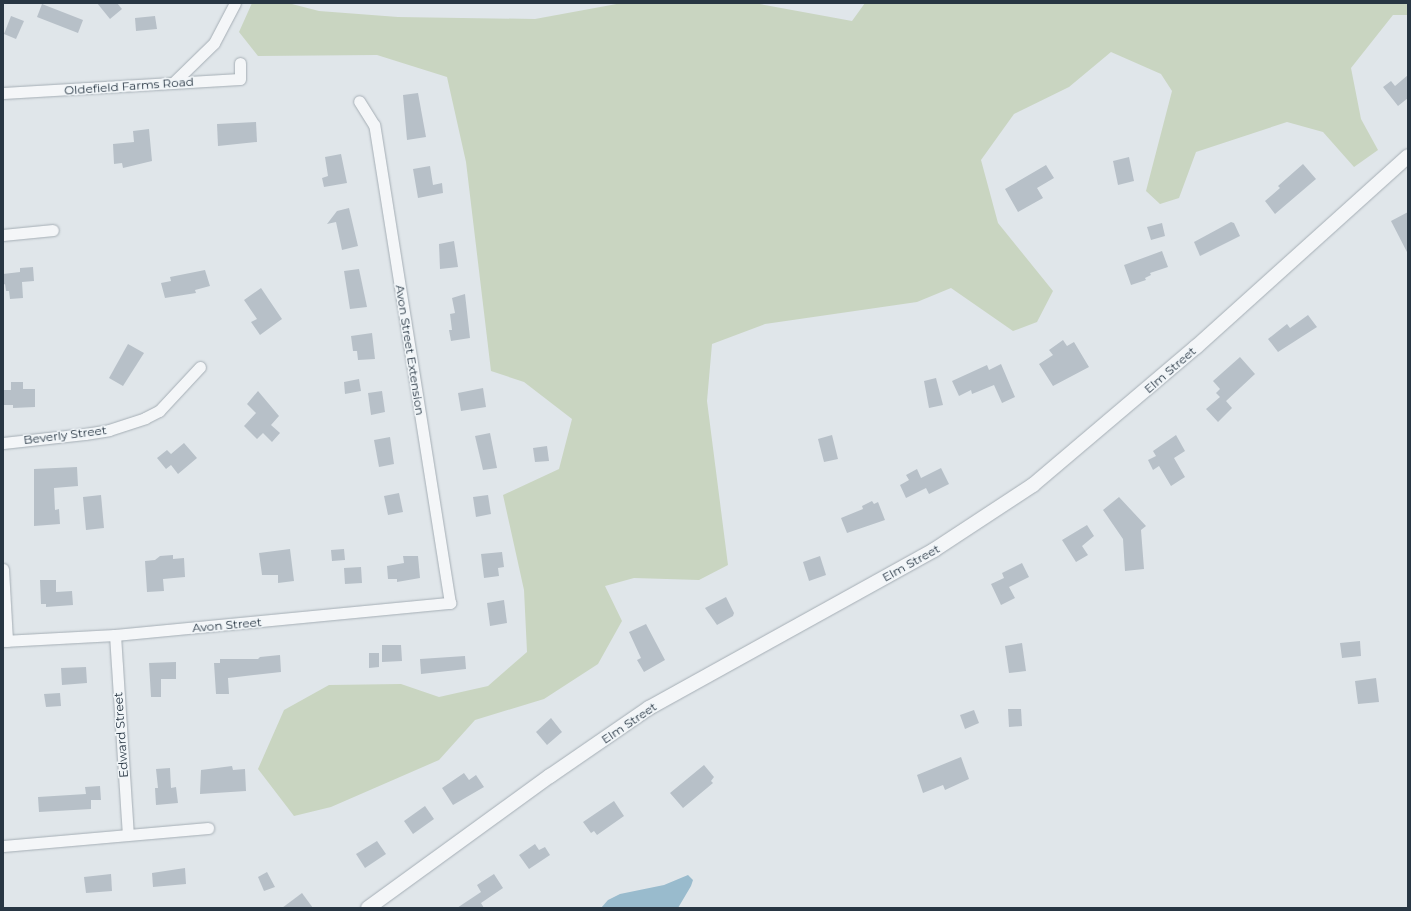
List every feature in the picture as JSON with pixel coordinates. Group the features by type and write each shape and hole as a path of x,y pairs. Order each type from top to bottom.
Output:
{"street":[{"path":"173,83 214,43 235,3"},
{"name":"Oldefield Farms Road","path":"3,93 240,79 240,63"},
{"name":"Avon Street Extension","path":"359,101 374,125 450,603"},
{"name":"Elm Street","path":"368,908 550,776 649,708 934,550 1033,485 1196,347 1408,156"},
{"path":"3,235 53,230"},
{"name":"Beverly Street","path":"3,443 109,430 145,418 159,411 200,367"},
{"path":"3,569 5,641"},
{"name":"Avon Street","path":"5,641 115,635 450,603"},
{"name":"Edward Street","path":"115,635 128,834"},
{"path":"3,846 208,828"}],"green space":[{"path":"252,3 288,3 319,11 398,17 535,19 622,3 754,3 852,21 865,3 1408,3 1408,15 1393,15 1351,68 1361,119 1378,150 1354,167 1323,132 1287,122 1196,152 1179,198 1160,204 1146,191 1172,91 1161,74 1111,52 1069,87 1014,114 981,160 998,223 1053,291 1037,322 1013,331 951,288 917,302 765,324 712,344 707,401 728,565 699,580 634,578 605,586 622,621 598,664 544,699 475,720 439,760 331,807 294,816 258,769 284,710 329,685 401,684 439,697 488,686 527,652 524,590 503,495 559,469 572,419 524,382 491,371 466,162 447,77 377,55 258,56 239,32"}],"water":[{"path":"688,875 693,880 678,908 601,908 608,900 620,894 664,885"}],"building":[{"path":"97,3 117,3 122,9 110,19"},
{"path":"42,4 83,20 78,33 37,17"},
{"path":"11,16 24,21 16,39 4,34"},
{"path":"155,16 157,29 136,31 135,18"},
{"path":"1408,75 1408,98 1398,106 1383,87 1391,81 1395,86"},
{"path":"418,93 426,137 407,140 403,95"},
{"path":"256,122 257,142 218,146 217,124"},
{"path":"149,129 152,161 123,168 122,163 114,164 113,144 134,142 133,131"},
{"path":"341,154 347,183 324,187 322,178 328,176 325,157"},
{"path":"1129,157 1134,181 1118,185 1113,161"},
{"path":"1303,164 1316,179 1275,214 1265,201 1280,188 1278,186"},
{"path":"1046,165 1054,178 1037,188 1043,198 1018,212 1005,189"},
{"path":"430,166 433,185 442,183 443,193 418,198 413,169"},
{"path":"349,208 358,246 342,250 336,222 327,224 337,211"},
{"path":"1408,212 1408,254 1391,221"},
{"path":"1231,222 1234,223 1240,236 1200,256 1194,242"},
{"path":"1162,223 1165,236 1151,240 1147,227"},
{"path":"454,241 458,267 440,269 439,244"},
{"path":"1162,251 1168,267 1150,273 1151,275 1145,278 1146,280 1131,285 1124,265"},
{"path":"33,267 34,281 22,282 23,298 10,299 9,291 6,291 5,284 3,285 3,274 20,272 20,268"},
{"path":"359,269 367,307 350,309 344,271"},
{"path":"205,270 210,286 195,290 196,293 165,298 161,283 171,281 170,277"},
{"path":"261,288 282,319 260,335 251,322 257,319 244,300"},
{"path":"465,294 470,338 451,341 449,330 452,330 450,314 455,313 452,298"},
{"path":"1308,315 1317,327 1278,352 1268,339 1287,324 1290,328"},
{"path":"372,333 375,359 358,360 357,351 353,351 351,336"},
{"path":"1063,340 1067,346 1074,342 1089,367 1053,386 1039,364 1053,355 1049,350"},
{"path":"128,344 144,353 123,386 109,378"},
{"path":"1240,357 1255,374 1226,401 1232,408 1218,422 1206,409 1220,397 1216,393 1220,389 1213,381"},
{"path":"1001,364 1015,397 1002,403 994,385 972,394 971,390 959,396 952,381 987,365 989,370"},
{"path":"936,378 943,405 929,408 924,381"},
{"path":"359,379 361,391 345,394 344,382"},
{"path":"11,382 23,382 23,389 35,389 35,407 13,408 13,405 3,405 3,390 11,390"},
{"path":"483,388 486,407 461,411 458,393"},
{"path":"258,391 279,416 271,425 280,433 272,442 263,433 257,439 244,426 256,413 247,404"},
{"path":"382,391 385,412 371,415 368,393"},
{"path":"490,433 497,468 483,470 475,436"},
{"path":"832,435 838,459 824,462 818,439"},
{"path":"1176,435 1185,451 1174,458 1185,477 1171,486 1159,466 1153,470 1148,460 1156,456 1153,451"},
{"path":"390,437 394,464 379,467 374,440"},
{"path":"184,443 197,458 178,474 171,465 166,469 157,458 167,450 171,454"},
{"path":"547,446 549,461 535,462 533,448"},
{"path":"77,467 78,486 54,488 55,510 59,509 60,524 34,526 34,469"},
{"path":"941,468 949,484 929,494 926,488 906,498 900,485 909,480 906,475 917,469 921,478"},
{"path":"399,493 403,512 388,515 384,496"},
{"path":"101,495 104,528 86,530 83,497"},
{"path":"488,495 491,514 476,517 473,497"},
{"path":"1119,497 1146,526 1141,530 1144,569 1125,571 1123,539 1103,510"},
{"path":"872,501 874,504 878,502 885,520 847,533 841,518 863,509 862,506"},
{"path":"1087,525 1094,536 1082,546 1088,555 1076,562 1062,540"},
{"path":"290,549 294,581 278,583 278,575 262,575 259,553"},
{"path":"344,549 345,560 332,561 331,550"},
{"path":"502,552 504,567 498,568 499,576 484,578 481,554"},
{"path":"173,555 173,559 184,558 185,577 163,579 164,591 147,592 145,561 155,560 160,556"},
{"path":"403,556 418,556 420,578 397,582 397,579 388,579 387,566 404,563"},
{"path":"820,556 826,575 809,581 803,562"},
{"path":"1022,563 1029,577 1009,587 1015,598 1001,605 991,584 1004,578 1002,573"},
{"path":"361,567 362,583 345,584 344,568"},
{"path":"40,580 56,580 56,592 72,591 73,605 46,607 46,604 41,604"},
{"path":"726,597 734,613 733,616 717,625 705,608"},
{"path":"504,600 507,623 490,626 487,603"},
{"path":"646,624 665,660 644,672 637,660 641,658 629,632"},
{"path":"1360,641 1361,656 1342,658 1340,643"},
{"path":"1022,643 1026,671 1009,673 1005,646"},
{"path":"382,645 401,645 402,661 382,662"},
{"path":"369,653 379,653 379,667 369,668"},
{"path":"280,655 281,672 228,678 229,694 216,694 214,663 220,663 220,659 258,659 260,657"},
{"path":"465,656 466,669 421,674 420,659"},
{"path":"176,662 176,679 161,679 161,697 151,697 149,663"},
{"path":"86,667 87,683 62,685 61,668"},
{"path":"1376,678 1379,702 1358,704 1355,681"},
{"path":"60,693 61,706 46,707 44,694"},
{"path":"1008,709 1021,709 1022,726 1009,727"},
{"path":"974,710 979,723 965,729 960,715"},
{"path":"551,718 562,732 547,745 536,732"},
{"path":"961,757 969,779 945,790 943,785 923,793 917,775"},
{"path":"704,765 714,777 711,781 713,783 683,808 670,793"},
{"path":"232,766 233,770 245,769 246,791 200,794 201,770"},
{"path":"170,768 171,788 176,787 178,803 156,805 155,788 158,788 156,769"},
{"path":"464,773 469,780 476,775 484,787 453,805 442,788"},
{"path":"100,786 101,800 91,800 91,809 39,812 38,797 86,794 85,787"},
{"path":"614,801 624,816 597,835 594,831 591,833 583,822"},
{"path":"425,806 434,819 413,834 404,821"},
{"path":"377,841 386,854 365,868 356,854"},
{"path":"535,844 539,850 545,847 550,855 529,869 519,855"},
{"path":"185,868 186,884 153,887 152,873"},
{"path":"267,872 275,887 264,891 258,877"},
{"path":"111,874 112,891 86,893 84,877"},
{"path":"494,874 503,888 481,903 484,908 457,908 481,892 477,885"},
{"path":"302,893 313,908 282,908"}]}
